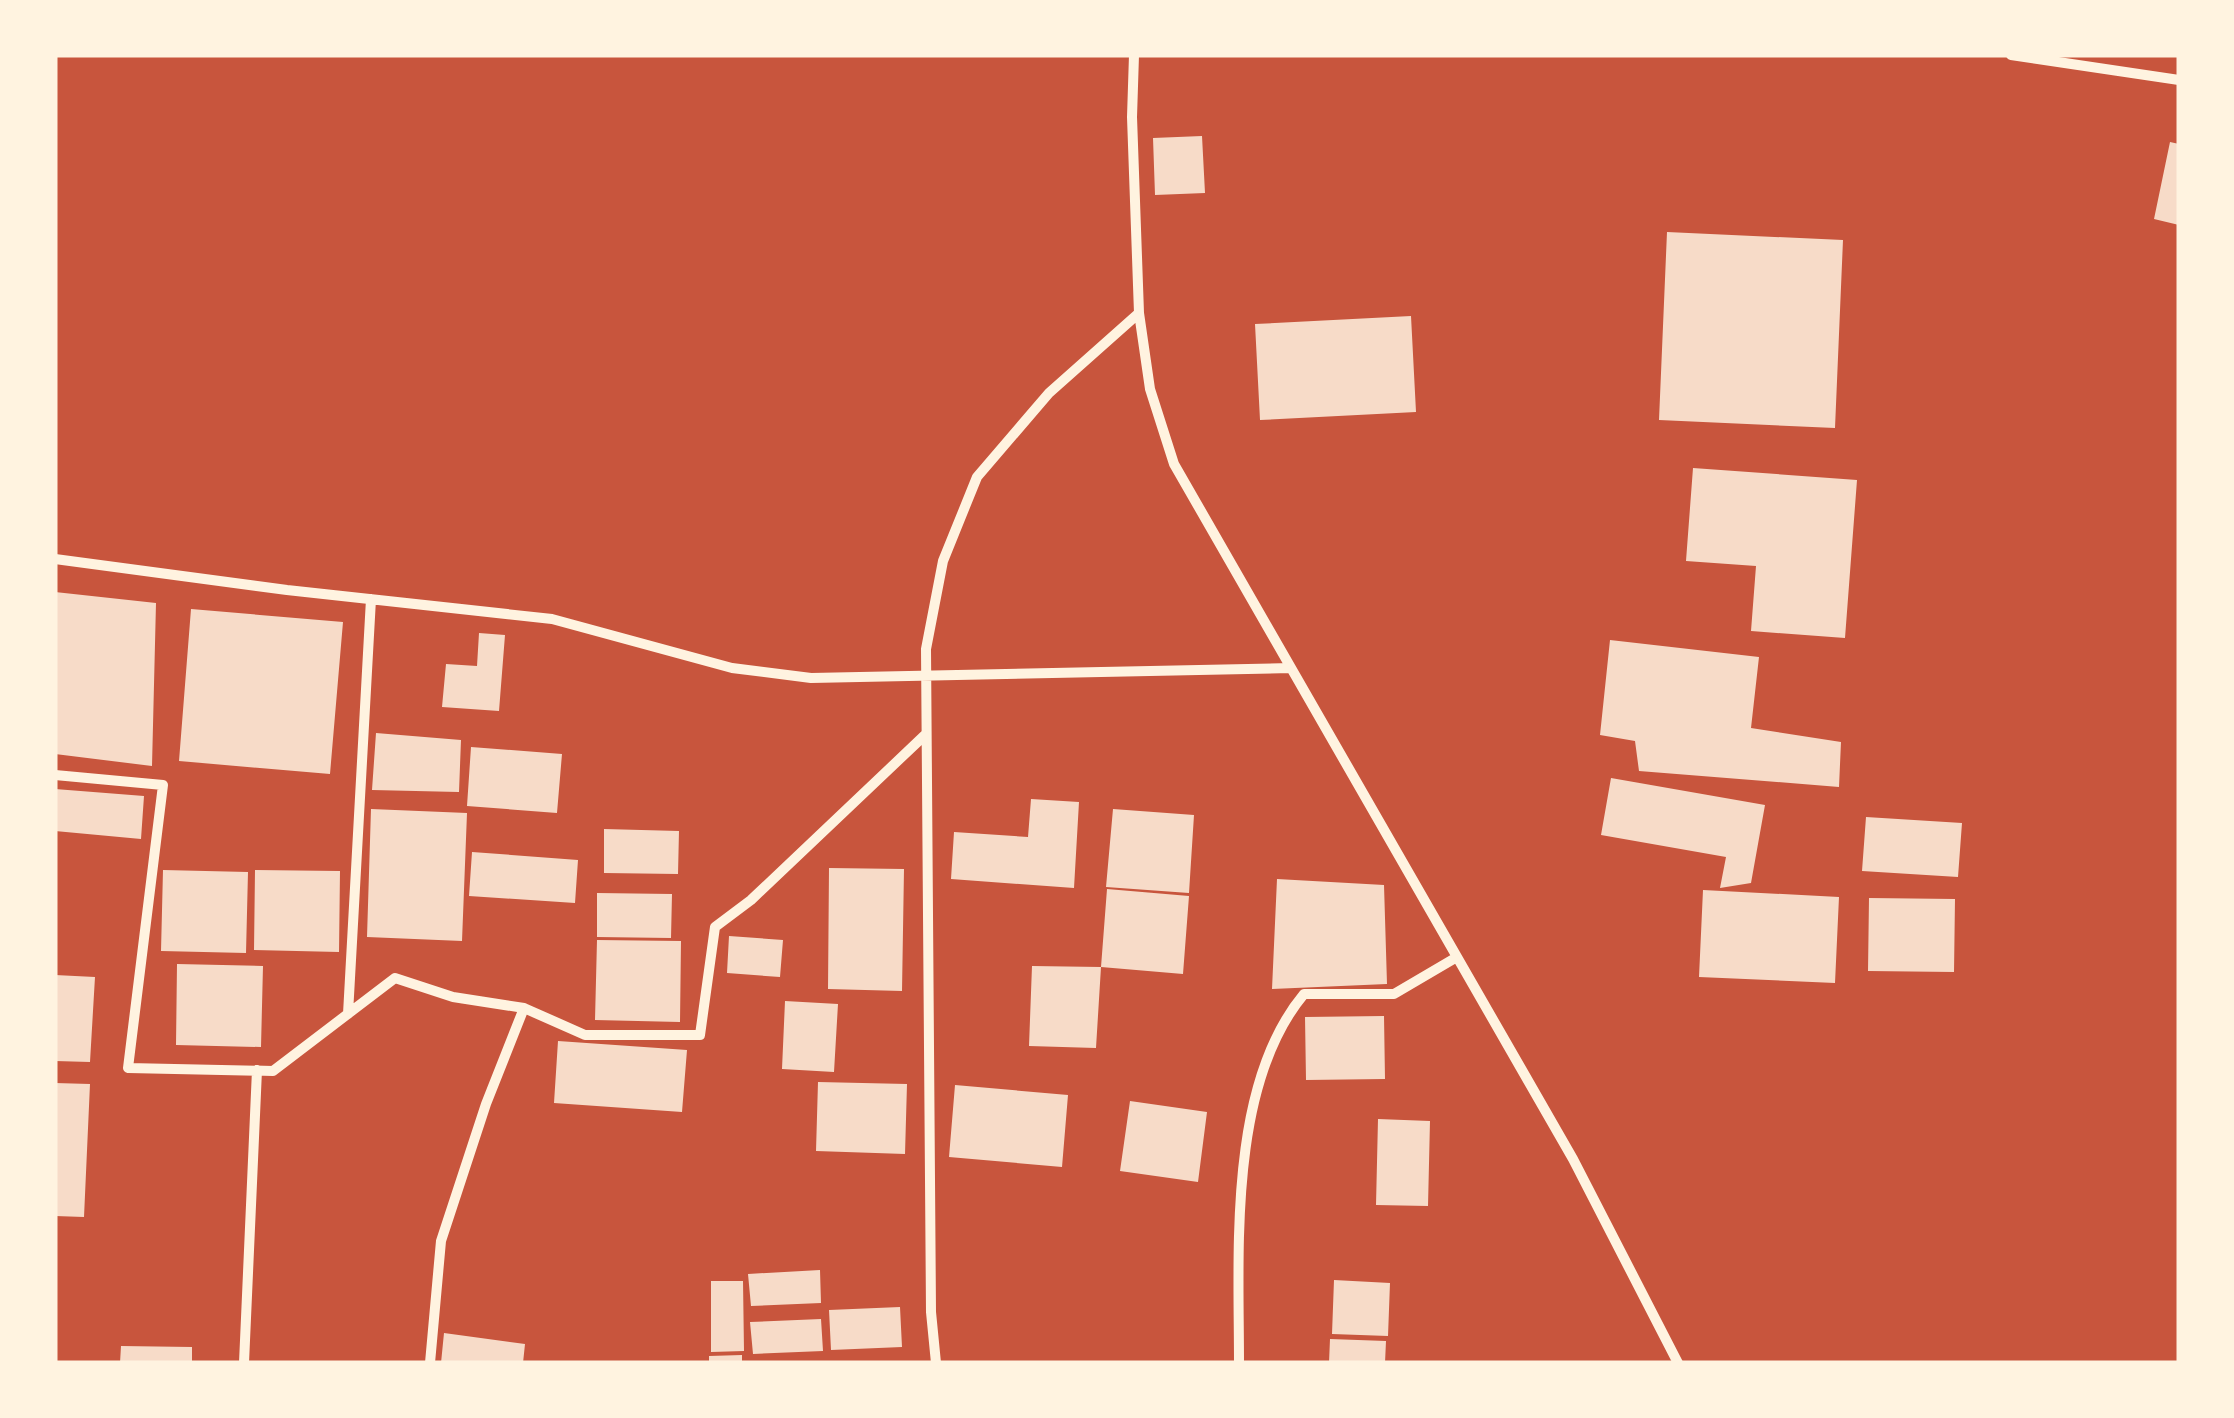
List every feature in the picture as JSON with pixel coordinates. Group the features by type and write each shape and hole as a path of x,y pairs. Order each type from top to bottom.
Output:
{"street":[{"path":"1134,55 1132,117 1139,313 1150,389 1174,464 1573,1159 1678,1363"},
{"path":"2011,55 2179,80"},
{"path":"936,1363 931,1312 926,649 943,561 977,477 1049,392 1139,313"},
{"path":"55,559 552,619 732,668 811,678 1291,668"},
{"path":"348,1014 371,599"},
{"path":"55,775 163,784 128,1068 273,1071 394,978 453,996 524,1008 585,1034 700,1035 715,927 751,900 926,734"},
{"path":"1240,1363 1240,1219 1256,1086 1286,1016 1304,994 1394,994 1457,958"},
{"path":"430,1363 441,1241 486,1104 524,1008"},
{"path":"244,1363 257,1070"}],"building":[{"path":"1202,136 1205,193 1155,195 1153,138"},
{"path":"2170,142 2179,144 2179,225 2154,219"},
{"path":"1667,232 1843,240 1835,428 1659,420"},
{"path":"1411,316 1416,412 1260,420 1255,324"},
{"path":"1693,468 1857,480 1845,638 1751,631 1756,566 1686,561"},
{"path":"55,592 156,603 152,766 55,754"},
{"path":"191,609 343,622 330,774 179,761"},
{"path":"479,633 505,635 499,711 442,707 446,664 477,666"},
{"path":"1610,640 1759,657 1751,728 1841,742 1839,787 1639,771 1635,741 1600,735"},
{"path":"376,733 461,740 459,792 372,790"},
{"path":"471,747 562,754 557,813 467,806"},
{"path":"1611,778 1765,805 1751,883 1720,888 1726,857 1601,835"},
{"path":"55,789 144,796 141,839 55,831"},
{"path":"1031,799 1079,802 1074,888 951,879 954,832 1028,837"},
{"path":"371,809 467,813 462,941 367,937"},
{"path":"1113,809 1194,815 1189,893 1106,887"},
{"path":"1866,817 1962,823 1958,877 1862,871"},
{"path":"604,829 679,831 678,874 604,873"},
{"path":"472,852 578,860 575,903 469,896"},
{"path":"829,868 904,869 902,991 828,989"},
{"path":"163,870 248,872 246,953 161,951"},
{"path":"255,870 340,871 339,952 254,950"},
{"path":"1277,879 1384,885 1387,984 1272,989"},
{"path":"1107,889 1189,896 1183,974 1101,967"},
{"path":"1703,890 1839,897 1835,983 1699,977"},
{"path":"597,893 672,894 671,938 597,937"},
{"path":"1869,898 1955,899 1954,972 1868,971"},
{"path":"729,936 783,940 780,977 727,973"},
{"path":"597,940 681,941 680,1022 595,1020"},
{"path":"177,964 263,966 261,1047 176,1045"},
{"path":"1032,966 1101,967 1096,1048 1029,1046"},
{"path":"55,975 95,977 90,1062 55,1061"},
{"path":"785,1001 838,1004 834,1072 782,1069"},
{"path":"1384,1016 1385,1079 1306,1080 1305,1017"},
{"path":"558,1041 687,1050 682,1112 554,1103"},
{"path":"818,1082 907,1084 905,1154 816,1151"},
{"path":"55,1083 90,1084 84,1217 55,1216"},
{"path":"955,1085 1068,1095 1062,1167 949,1157"},
{"path":"1130,1101 1207,1112 1198,1182 1120,1171"},
{"path":"1378,1119 1430,1121 1428,1206 1376,1205"},
{"path":"820,1270 821,1303 751,1306 748,1274"},
{"path":"1334,1280 1390,1283 1388,1336 1332,1334"},
{"path":"711,1281 743,1281 744,1351 711,1352"},
{"path":"900,1307 902,1347 831,1350 829,1310"},
{"path":"821,1319 823,1351 753,1354 750,1322"},
{"path":"444,1333 525,1344 523,1363 441,1363"},
{"path":"1330,1339 1386,1341 1385,1363 1329,1363"},
{"path":"121,1346 192,1347 192,1363 120,1363"},
{"path":"742,1355 742,1363 709,1363 709,1356"}]}
